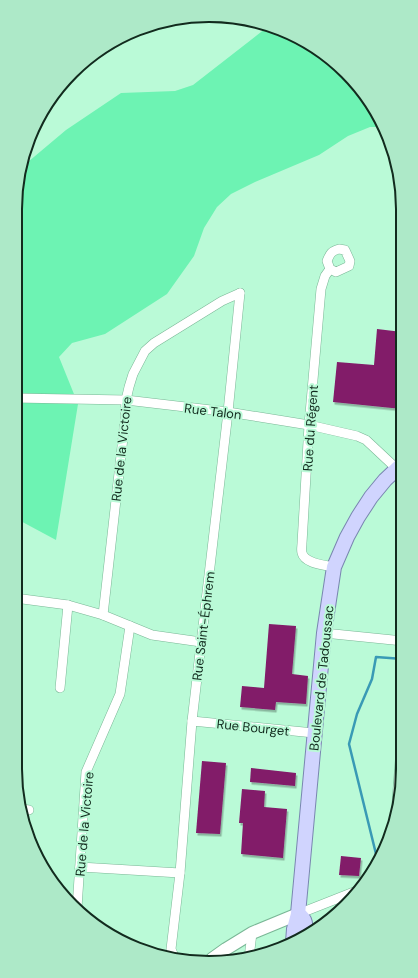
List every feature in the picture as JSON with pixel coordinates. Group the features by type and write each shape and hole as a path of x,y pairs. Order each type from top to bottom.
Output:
{"main road":[{"name":"Boulevard de Tadoussac","path":"293,936 298,914 324,633 334,567 358,517 385,480 396,469"},
{"name":"Boulevard de Tadoussac","path":"298,914 305,920 304,929"}],"street":[{"name":"Rue du Régent","path":"330,269 325,276 322,289 309,425 302,552 304,557 312,562 334,567"},
{"name":"Rue de la Victoire","path":"103,615 126,400 133,374 145,351 154,343 222,301 240,293"},
{"name":"Rue Saint-Éphrem","path":"172,952 171,949 180,873 192,721 228,412 240,293"},
{"name":"Rue Talon","path":"22,398 126,400 228,412 309,425 357,436 366,440 396,464"},
{"path":"22,599 68,605 103,615 152,635 201,642"},
{"path":"60,688 68,605"},
{"name":"Rue de la Victoire","path":"77,901 86,772 120,694 130,626"},
{"path":"324,633 396,640"},
{"name":"Rue Bourget","path":"192,721 314,733"},
{"path":"80,867 180,873"},
{"path":"216,956 252,933 347,895"},
{"path":"251,951 252,933"}],"green space":[{"path":"263,30 292,41 332,68 357,95 377,127 370,127 348,136 319,155 255,182 231,194 217,207 204,228 194,256 167,294 105,334 72,343 59,357 78,404 56,540 22,522 22,197 28,162 66,130 121,93 175,91 193,85"}],"building":[{"path":"377,329 396,331 396,408 333,402 337,362 374,365"},
{"path":"269,624 296,626 292,674 308,676 306,704 276,702 275,710 240,707 242,686 264,688"},
{"path":"202,761 226,763 220,834 196,833"},
{"path":"251,768 296,773 295,786 250,782"},
{"path":"242,789 265,791 264,807 287,809 283,858 241,854 243,823 239,823"},
{"path":"341,856 361,858 359,876 339,875"}],"waterway":[{"path":"376,854 349,744 357,714 372,679 376,657 396,658"}]}
